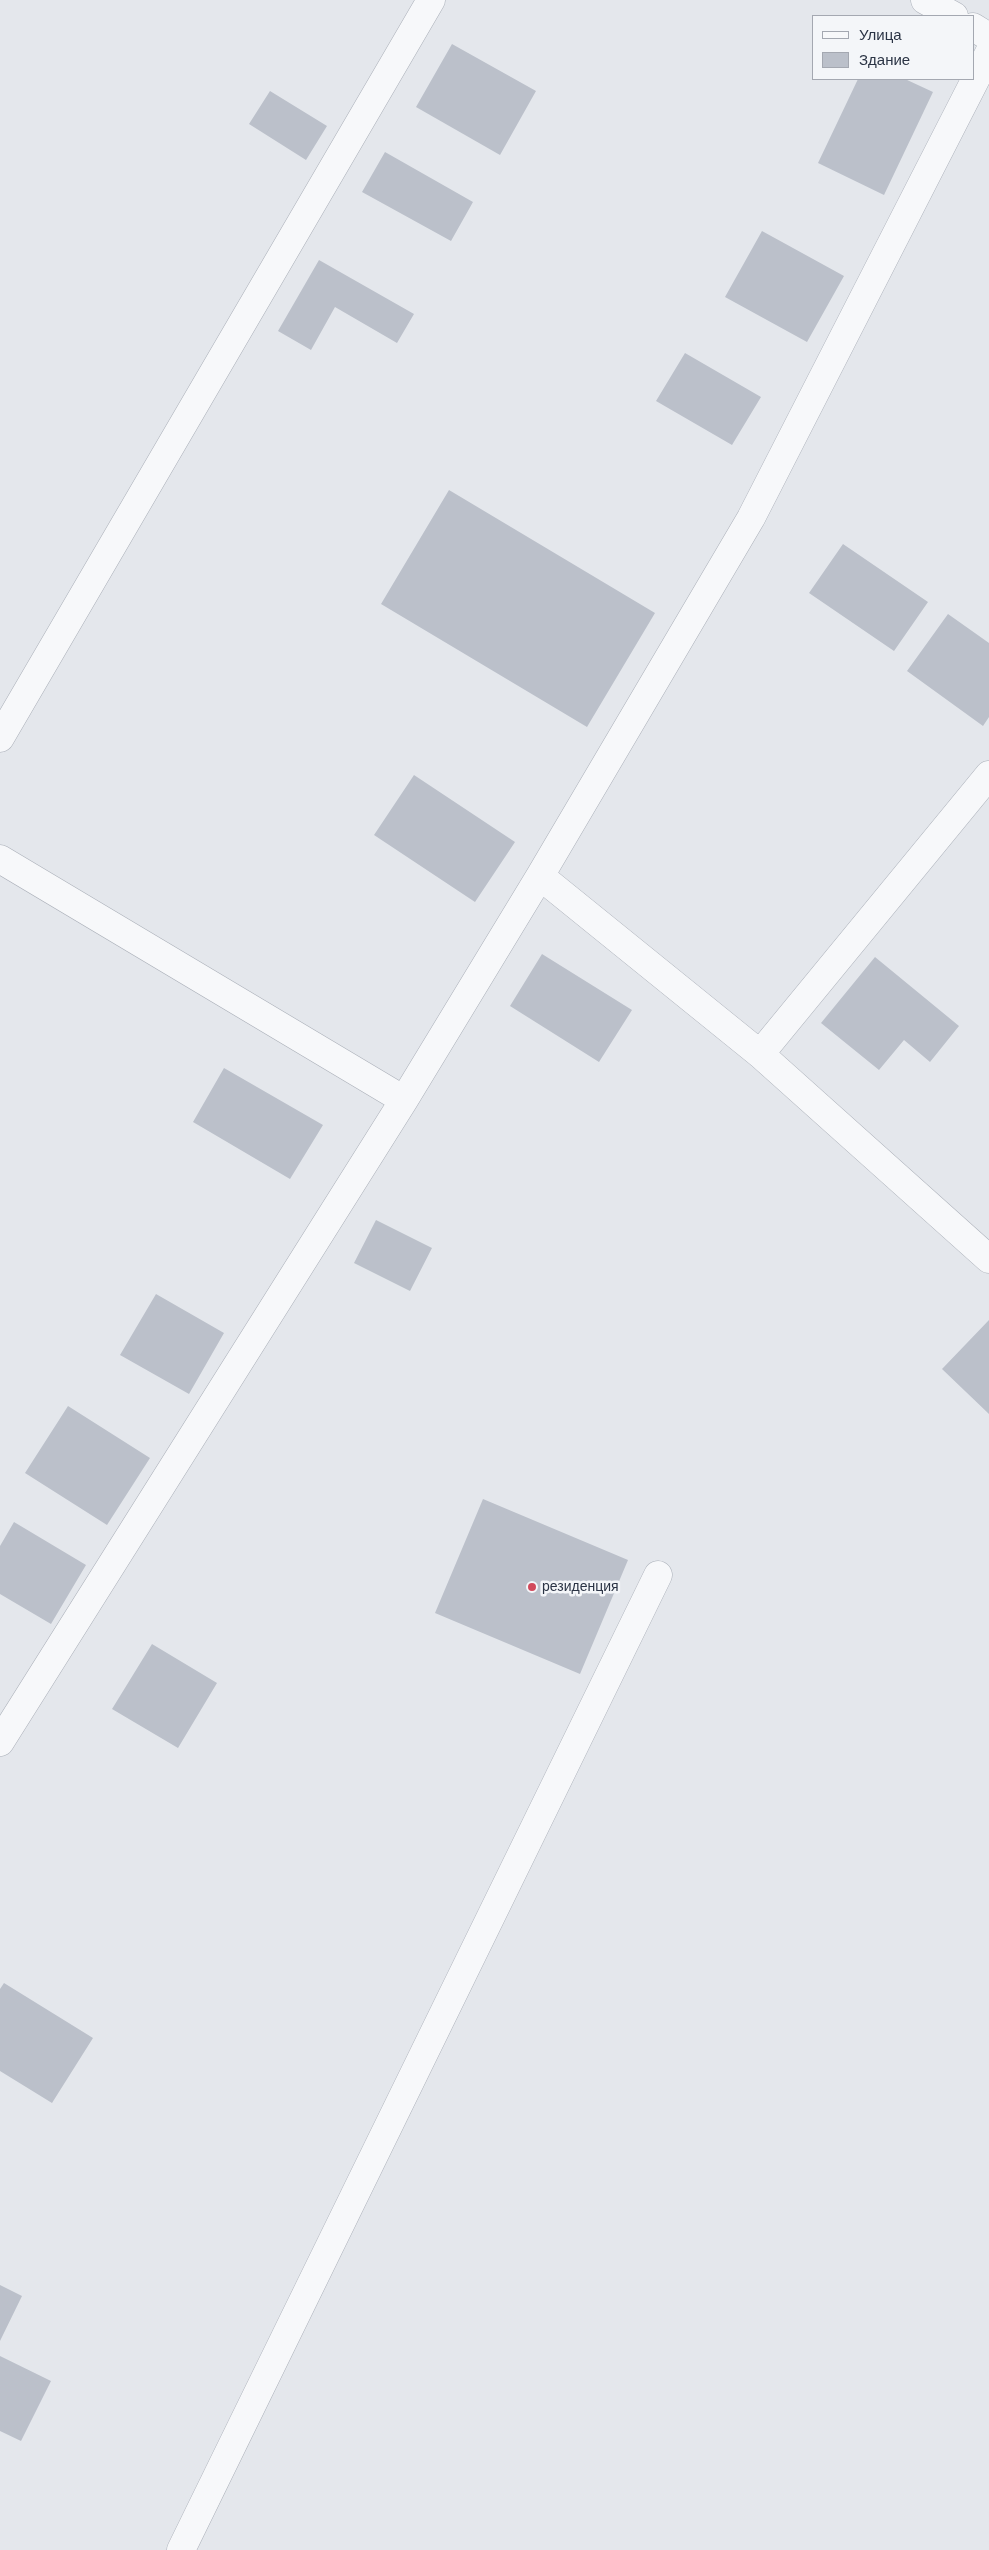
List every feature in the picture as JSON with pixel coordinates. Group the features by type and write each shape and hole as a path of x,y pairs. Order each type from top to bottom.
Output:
{"street":[{"path":"0,738 431,0"},
{"path":"926,0 952,15"},
{"path":"974,28 989,37"},
{"path":"0,1742 404,1100 540,876 751,518 989,53"},
{"path":"760,1054 989,775"},
{"path":"0,859 404,1100"},
{"path":"540,876 760,1054 989,1259"},
{"path":"181,2550 658,1575"}],"building":[{"path":"452,44 536,91 500,155 416,107"},
{"path":"858,80 907,80 933,92 884,195 818,163"},
{"path":"270,91 327,126 306,160 249,124"},
{"path":"385,152 473,202 451,241 362,192"},
{"path":"762,231 844,276 807,342 725,297"},
{"path":"319,260 414,314 397,343 335,307 311,350 278,331"},
{"path":"685,353 761,397 732,445 656,401"},
{"path":"449,490 655,613 587,727 381,604"},
{"path":"843,544 928,602 894,651 809,593"},
{"path":"948,614 989,643 989,717 983,726 907,671"},
{"path":"414,775 515,842 475,902 374,835"},
{"path":"542,954 632,1010 599,1062 510,1006"},
{"path":"875,957 959,1026 930,1062 904,1040 879,1070 821,1023"},
{"path":"224,1068 323,1125 290,1179 193,1122"},
{"path":"376,1220 432,1248 410,1291 354,1263"},
{"path":"156,1294 224,1333 189,1394 120,1355"},
{"path":"989,1320 989,1414 942,1369"},
{"path":"68,1406 150,1458 107,1525 25,1473"},
{"name":"резиденция","path":"483,1499 628,1560 580,1674 435,1613"},
{"path":"14,1522 86,1565 51,1624 0,1594 0,1546"},
{"path":"152,1644 217,1683 178,1748 112,1709"},
{"path":"4,1983 93,2038 52,2103 0,2071 0,1989"},
{"path":"0,2285 22,2296 0,2341"},
{"path":"0,2356 51,2381 21,2441 0,2431"}],"place":[{"name":"резиденция","path":"532,1587"}]}
